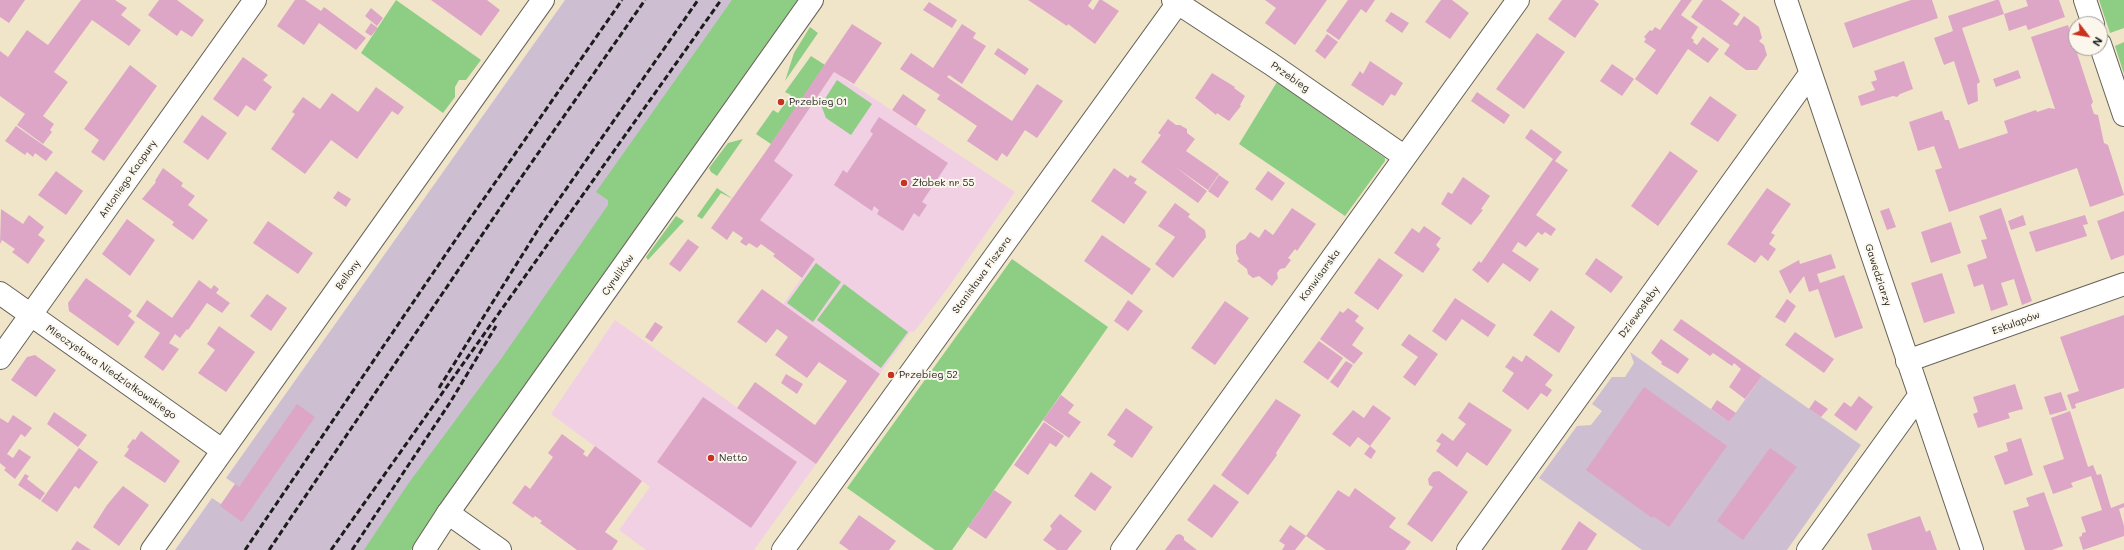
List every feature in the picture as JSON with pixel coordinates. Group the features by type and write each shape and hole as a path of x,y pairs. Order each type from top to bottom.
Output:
{"street":[{"name":"Antoniego Kacpury","path":"0,358 255,0"},
{"name":"Bellony","path":"152,550 543,0"},
{"name":"Cyrulików","path":"424,550 448,513 812,0"},
{"name":"Konwisarska","path":"1122,550 1518,0"},
{"name":"Gawędziarzy","path":"1786,0 1972,550"},
{"path":"2085,0 2090,16"},
{"name":"Przebieg","path":"1177,1 1405,157"},
{"name":"Stanisława Fiszera","path":"783,550 1177,1"},
{"path":"2104,56 2124,115"},
{"name":"Dziewosłęby","path":"1468,550 1810,74"},
{"name":"Eskulapów","path":"1907,361 2124,284"},
{"name":"Mieczysława Niedziałkowskiego","path":"0,293 222,450"},
{"path":"1808,550 1919,396"},
{"path":"448,513 500,550"}],"shaded area":[{"path":"565,0 771,0 379,550 175,550 212,498 221,504 235,484 226,478"},
{"path":"834,72 1015,192 947,289 914,332 911,331 880,374 783,304 815,259 732,200 774,161"},
{"path":"615,320 816,464 754,550 646,550 619,530 650,487 551,414"},
{"path":"1630,352 1729,422 1762,376 1861,445 1787,550 1642,550 1539,478 1577,426 1591,425 1602,411 1592,404 1612,377 1625,377 1634,363"}],"green space":[{"path":"396,0 481,60 466,80 459,80 455,87 455,97 443,113 361,53"},
{"path":"732,0 798,0 445,497 411,550 364,550 408,484 501,359 608,205 608,200 596,192"},
{"path":"2099,0 2124,0 2124,28 2110,33 2108,27 2108,16 2104,16"},
{"path":"810,27 818,33 785,81 794,53"},
{"path":"2124,42 2124,74 2115,46"},
{"path":"811,56 825,65 771,144 756,134 773,110 778,113 791,95 785,92"},
{"path":"837,80 872,104 851,135 826,118 821,105"},
{"path":"1277,82 1385,158 1385,161 1345,216 1239,144"},
{"path":"743,139 717,176 711,172 709,168 728,143"},
{"path":"717,188 733,199 721,193 702,219 697,216"},
{"path":"676,216 684,221 648,260 646,257"},
{"path":"1012,259 1108,327 952,550 935,550 847,488"},
{"path":"816,263 841,282 813,322 787,303"},
{"path":"844,284 908,332 881,368 817,320"}],"building":[{"path":"0,0 25,0 9,23 0,17"},
{"path":"81,0 115,0 127,8 121,15 141,30 129,46 92,20 54,72 68,82 43,116 54,124 50,130 52,132 43,144 17,125 25,114 0,96 0,51 8,57 27,30 48,45"},
{"path":"159,0 177,0 204,20 192,37 181,30 177,36 148,15"},
{"path":"295,0 305,0 321,11 324,7 366,38 356,50 319,23 304,45 277,26"},
{"path":"431,0 487,0 500,10 481,36"},
{"path":"1028,0 1092,0 1088,6 1093,10 1099,0 1102,0 1119,11 1095,44 1068,24 1067,26"},
{"path":"1265,0 1327,0 1295,45 1265,23 1276,8"},
{"path":"1348,0 1375,0 1366,13 1361,9 1339,40 1326,31"},
{"path":"1441,0 1452,0 1469,13 1450,39 1425,22"},
{"path":"1562,0 1594,0 1599,4 1575,38 1548,19"},
{"path":"1681,0 1692,0 1681,15 1698,27 1691,38 1694,40 1693,42 1697,45 1703,37 1719,49 1708,63 1688,49 1657,95 1635,79 1656,50 1644,42 1646,39 1644,37 1655,27 1660,30"},
{"path":"1703,0 1721,0 1740,14 1733,24 1737,26 1744,16 1759,27 1762,38 1759,41 1764,45 1767,55 1757,70 1746,70 1724,54 1730,45 1691,17"},
{"path":"1911,0 1932,0 1938,18 1853,48 1844,23"},
{"path":"1999,0 2004,14 1962,28 1980,82 1977,84 1978,101 1968,105 1954,61 1944,65 1934,38 1953,31 1948,16"},
{"path":"2026,0 2059,0 2065,17 2028,30 2026,25 2009,31 2004,14 2028,6"},
{"path":"929,2 957,20 952,28 923,10"},
{"path":"371,8 383,18 377,26 365,16"},
{"path":"1391,12 1409,23 1402,33 1385,21"},
{"path":"371,23 378,28 371,36 365,32"},
{"path":"852,24 882,43 854,84 834,72 774,161 793,175 760,220 815,259 802,278 773,256 775,254 761,244 757,248 749,243 746,246 740,242 743,238 733,231 727,240 711,228 764,154"},
{"path":"962,24 976,33 973,38 986,46 962,84 949,75 947,77 1012,121 1037,84 1063,101 1037,138 1025,130 1007,157 1002,153 997,161 967,141 977,126 937,99 940,95 900,69 911,53 933,68"},
{"path":"2068,25 2068,56 2078,56 2093,102 2091,105 2094,114 2098,115 2104,143 2108,145 2124,195 2090,207 2077,168 1949,212 1935,170 1942,168 1934,146 1918,151 1909,122 1942,111 1945,120 1949,120 1959,149 2008,133 2004,121 2036,110 2037,112 2049,108 2055,109 2031,37"},
{"path":"1537,33 1565,52 1524,109 1496,89"},
{"path":"1327,34 1338,42 1325,59 1315,51"},
{"path":"998,48 1029,69 1025,75 994,54"},
{"path":"243,57 268,75 263,80 272,87 255,111 246,105 238,117 213,99"},
{"path":"1370,61 1403,83 1395,96 1391,94 1383,106 1351,85 1360,71 1363,74"},
{"path":"1904,61 1913,89 1900,94 1897,97 1893,96 1861,106 1858,96 1875,90 1871,82 1877,80 1874,71"},
{"path":"1612,64 1634,79 1622,96 1600,81"},
{"path":"130,65 157,86 104,161 91,152 99,140 84,129"},
{"path":"2018,70 2021,78 1996,87 1993,79"},
{"path":"1212,73 1235,87 1234,88 1245,96 1240,105 1241,106 1229,121 1217,113 1216,115 1195,98"},
{"path":"376,87 404,107 398,115 392,111 357,159 331,140 305,174 271,149 295,114 292,112 303,97 320,109 332,93 358,112"},
{"path":"1477,92 1510,115 1504,124 1471,101"},
{"path":"903,94 926,110 916,126 892,110"},
{"path":"1710,96 1737,115 1718,142 1690,124"},
{"path":"202,115 227,133 208,160 183,142"},
{"path":"879,117 948,163 922,202 927,205 919,217 914,213 903,231 877,214 879,210 874,206 872,211 834,185 843,170 847,173 873,134 870,131"},
{"path":"1168,119 1176,125 1180,125 1187,129 1187,133 1195,139 1186,151 1219,174 1208,190 1174,166 1207,191 1198,203 1141,162 1161,135 1158,133"},
{"path":"16,126 53,152 46,161 35,153 33,157 27,152 25,155 5,141"},
{"path":"1531,129 1562,152 1555,161 1568,170 1536,215 1556,229 1551,236 1545,232 1542,235 1538,232 1526,247 1518,242 1512,251 1539,269 1530,282 1503,263 1488,283 1472,270 1479,261 1481,263 1553,159 1525,138"},
{"path":"1670,151 1698,171 1658,226 1631,206"},
{"path":"163,168 183,183 181,186 195,196 188,205 208,220 193,240 172,225 174,222 142,199 156,182 155,181"},
{"path":"1114,168 1128,178 1130,175 1137,179 1134,183 1147,192 1124,224 1091,201"},
{"path":"56,171 83,191 66,215 38,195"},
{"path":"1268,171 1285,183 1272,201 1255,189"},
{"path":"1219,175 1229,182 1218,198 1208,191"},
{"path":"1463,177 1490,196 1481,209 1483,210 1471,225 1441,204 1448,192 1452,194"},
{"path":"1767,188 1791,204 1771,233 1775,235 1769,244 1776,249 1768,261 1761,255 1755,263 1727,244"},
{"path":"338,191 351,199 346,207 333,198"},
{"path":"1175,203 1190,214 1188,217 1205,230 1206,237 1173,278 1155,264 1175,237 1158,226"},
{"path":"1292,208 1316,224 1297,251 1295,249 1288,258 1291,260 1285,268 1280,269 1277,273 1278,278 1272,286 1259,276 1253,278 1248,274 1247,269 1237,261 1239,259 1236,253 1236,245 1245,239 1250,232 1259,238 1265,229 1273,235"},
{"path":"1889,208 1896,227 1887,230 1880,211"},
{"path":"2001,208 2032,301 2022,305 2014,279 2001,283 2008,305 1991,311 1983,284 1974,287 1967,265 1987,258 1981,240 1987,239 1979,216"},
{"path":"1,209 23,224 29,215 44,227 38,235 45,240 28,264 12,252 15,249 2,240 0,244"},
{"path":"2124,211 2124,255 2111,260 2097,221"},
{"path":"2023,215 2026,225 2011,230 2008,221"},
{"path":"2085,215 2088,224 2083,225 2087,236 2036,252 2029,232"},
{"path":"127,219 155,240 130,276 102,254"},
{"path":"268,221 313,253 298,274 253,243"},
{"path":"1951,222 1961,253 1931,263 1921,232"},
{"path":"1424,226 1441,238 1436,245 1440,249 1423,273 1394,253 1412,228 1419,233"},
{"path":"1102,235 1151,269 1132,295 1084,261"},
{"path":"688,239 699,247 680,272 669,264"},
{"path":"1831,254 1836,268 1817,274 1820,283 1844,275 1863,328 1835,338 1818,289 1809,292 1804,276 1790,294 1779,271 1799,260 1800,264"},
{"path":"1379,258 1403,275 1378,310 1354,293"},
{"path":"1596,258 1623,277 1611,293 1585,274"},
{"path":"1942,273 1955,313 1924,323 1911,283"},
{"path":"86,278 132,311 128,316 135,322 118,346 69,311 68,303"},
{"path":"199,280 211,289 214,285 219,289 216,293 230,303 222,313 207,303 188,330 187,329 180,338 175,334 169,343 179,349 163,371 144,357 160,333 136,316 147,300 172,318"},
{"path":"762,289 880,374 816,464 737,408 755,382 815,425 847,381 819,362 807,378 775,355 788,337 777,329 766,343 737,322"},
{"path":"267,294 287,308 271,331 250,316"},
{"path":"1455,298 1496,325 1488,337 1462,319 1446,341 1432,331"},
{"path":"1787,299 1796,306 1785,323 1775,317"},
{"path":"1128,300 1143,311 1128,331 1114,321"},
{"path":"1225,301 1249,318 1215,365 1191,348"},
{"path":"1348,308 1359,316 1355,321 1364,328 1352,345 1363,353 1354,364 1320,339 1340,311 1343,313"},
{"path":"1551,310 1575,327 1559,353 1533,335"},
{"path":"2124,315 2124,388 2075,404 2076,408 2072,409 2067,395 2079,391 2060,337"},
{"path":"1681,319 1762,376 1745,399 1729,387 1741,369 1734,363 1732,366 1713,353 1710,356 1673,330"},
{"path":"655,322 663,327 652,342 645,337"},
{"path":"219,326 255,352 226,392 198,373 215,350 207,344"},
{"path":"1795,332 1834,359 1824,373 1785,345"},
{"path":"1409,334 1438,354 1415,386 1403,377 1418,357 1401,345"},
{"path":"1661,339 1689,359 1678,374 1661,364 1662,362 1651,353"},
{"path":"1319,341 1343,358 1328,380 1303,362"},
{"path":"35,355 56,370 36,397 11,380 27,357"},
{"path":"1526,355 1553,375 1545,385 1552,390 1547,397 1541,393 1528,410 1502,391 1514,373 1505,367 1513,356 1522,362"},
{"path":"1346,361 1353,365 1338,388 1330,382"},
{"path":"786,374 803,384 797,394 781,383"},
{"path":"2015,384 2023,409 2008,413 2010,418 1978,428 1973,414 1978,412 1973,397"},
{"path":"1644,387 1727,446 1669,527 1653,516 1652,518 1586,470"},
{"path":"2061,392 2067,410 2050,415 2044,397"},
{"path":"1061,395 1074,405 1068,413 1081,422 1069,438 1043,420"},
{"path":"1859,396 1873,407 1856,431 1834,415 1844,402 1851,407"},
{"path":"703,397 797,462 751,528 657,462"},
{"path":"1276,399 1301,415 1276,453 1277,455 1248,495 1221,475"},
{"path":"1717,400 1736,413 1729,422 1711,409"},
{"path":"1815,400 1828,409 1821,417 1809,409"},
{"path":"1469,402 1512,430 1487,466 1467,452 1457,467 1436,451 1441,444 1436,441 1442,433 1453,441 1466,424 1458,418"},
{"path":"297,404 315,417 242,522 220,506 235,484 239,487"},
{"path":"1373,405 1391,418 1370,446 1358,437 1350,447 1332,434 1353,410 1364,418"},
{"path":"1126,408 1153,427 1132,458 1113,445 1116,441 1107,435"},
{"path":"2070,411 2088,467 2093,465 2097,475 2101,474 2111,508 2124,503 2124,507 2119,509 2124,526 2124,536 2083,550 2079,537 2082,536 2082,533 2086,532 2081,517 2102,510 2091,476 2071,483 2073,487 2053,494 2043,466 2064,459 2051,418"},
{"path":"54,412 87,435 78,447 47,424"},
{"path":"13,415 32,428 25,437 21,434 7,454 13,458 19,449 31,457 15,479 4,470 6,468 0,463 0,418 8,423"},
{"path":"1044,422 1064,436 1056,447 1050,443 1028,475 1014,465"},
{"path":"141,431 180,461 165,483 124,456 129,449 127,447 133,439 135,440"},
{"path":"562,434 585,451 583,454 587,457 595,446 642,481 605,532 618,541 612,550 577,550 540,523 542,521 535,516 533,518 512,503 525,485 530,489 553,457 548,453"},
{"path":"2021,438 2033,475 2005,485 1994,456 2008,451 2006,443"},
{"path":"1370,446 1376,451 1371,459 1364,454"},
{"path":"79,448 98,462 79,489 75,486 57,512 41,501"},
{"path":"1770,448 1797,467 1743,540 1717,521"},
{"path":"1439,471 1468,492 1432,542 1407,524 1433,487 1429,485 1428,479 1433,472"},
{"path":"1091,472 1112,487 1095,511 1074,496"},
{"path":"25,474 29,476 27,479 45,493 40,500 18,485"},
{"path":"1214,484 1239,502 1212,538 1187,520"},
{"path":"123,486 149,505 119,546 93,527 107,505"},
{"path":"1355,488 1396,518 1389,527 1411,542 1405,550 1326,550 1306,536 1338,490 1349,497"},
{"path":"994,490 1012,502 986,539 968,527"},
{"path":"2044,492 2063,546 2052,550 2025,550 2013,511 2029,506 2026,498"},
{"path":"1060,514 1082,531 1067,550 1057,550 1043,540 1052,529 1050,526"},
{"path":"859,515 896,541 889,550 849,550 839,543"},
{"path":"1920,516 1926,532 1930,530 1937,550 1872,550 1867,534"},
{"path":"1579,521 1597,534 1587,550 1561,550"},
{"path":"1290,525 1306,536 1295,550 1282,550 1285,545 1279,541"},
{"path":"1180,534 1184,537 1184,540 1197,550 1165,550 1176,535"},
{"path":"77,541 91,550 71,550"}],"railway":[{"path":"245,550 467,223 622,0"},
{"path":"269,550 509,195 645,0"},
{"path":"439,388 541,225 698,0"},
{"path":"331,550 721,0"},
{"path":"352,550 451,401 496,326"}],"place":[{"name":"Przebieg 01","path":"781,102"},
{"name":"Żłobek nr 55","path":"904,183"},
{"name":"Przebieg 52","path":"891,375"},
{"name":"Netto","path":"711,458"}]}
